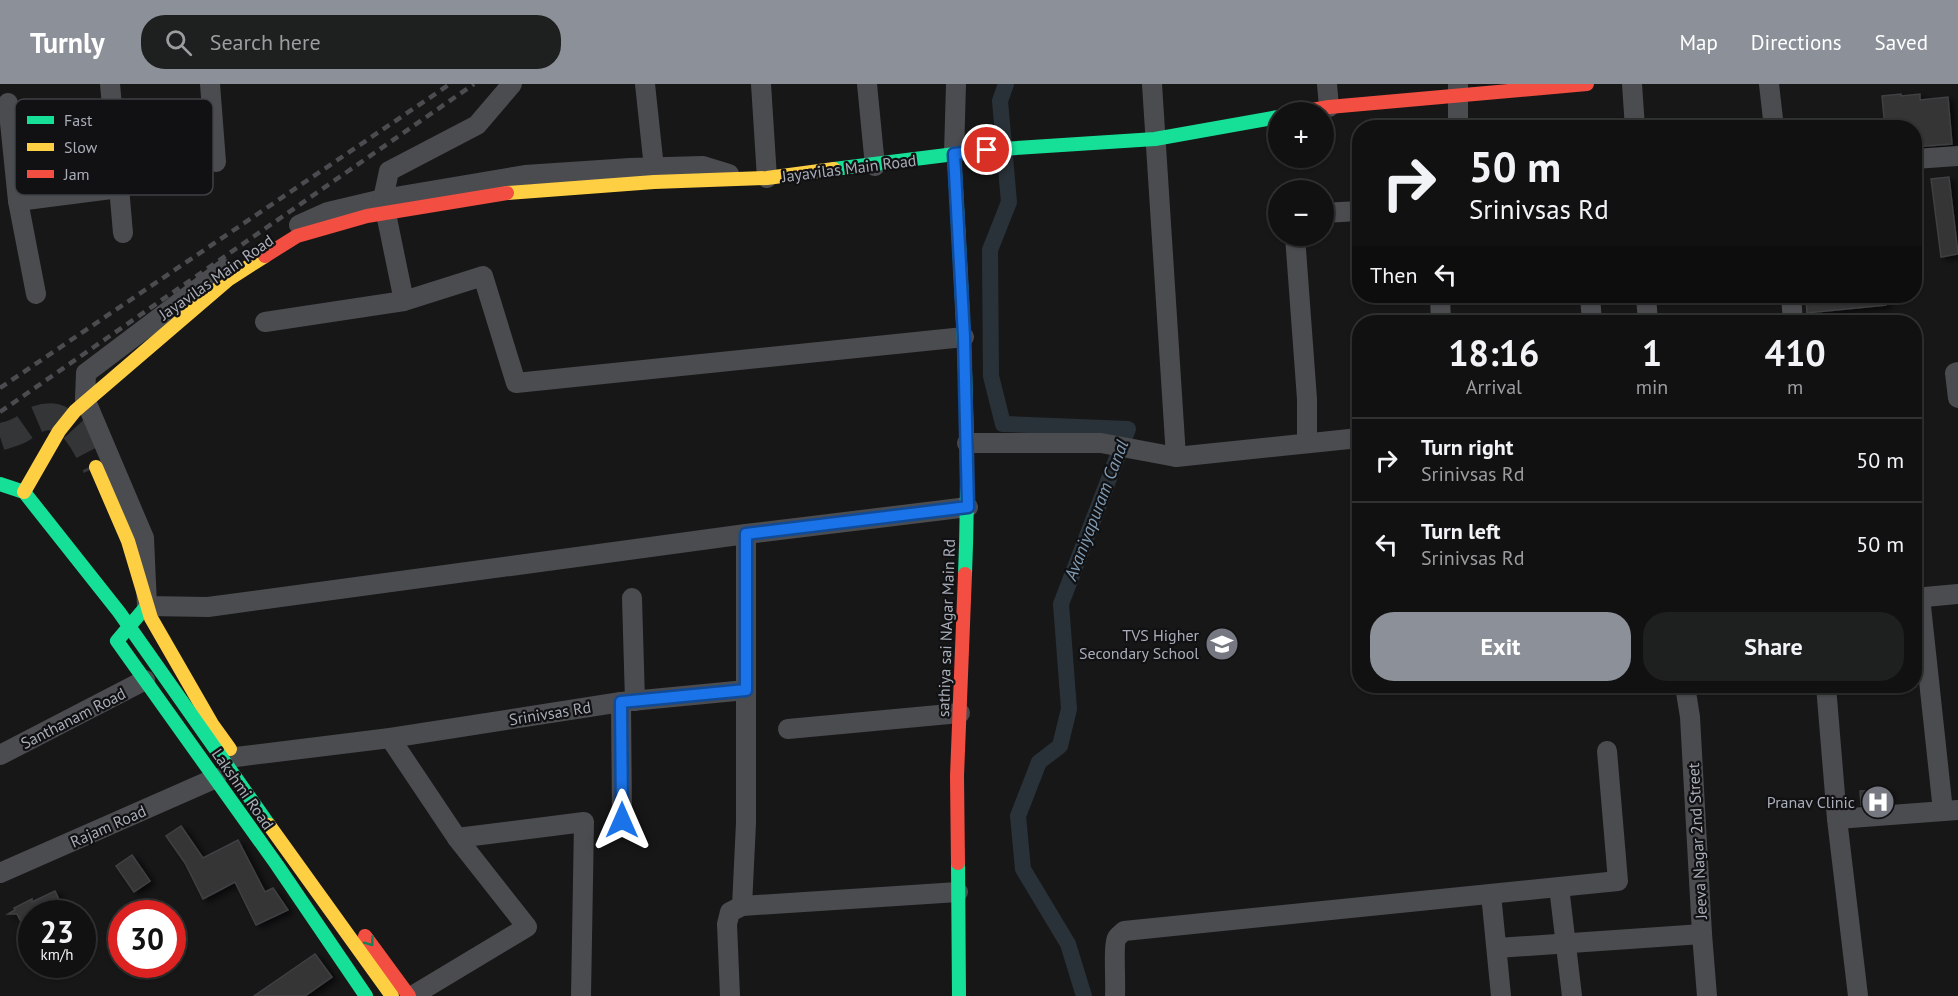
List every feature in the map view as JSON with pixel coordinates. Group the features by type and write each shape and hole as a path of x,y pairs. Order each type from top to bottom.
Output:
{"street":[{"path":"110,84 111,99"},
{"path":"210,84 211,99"},
{"path":"404,301 383,199 389,171 477,125 512,84"},
{"path":"645,84 654,168"},
{"path":"761,84 767,178"},
{"path":"867,84 875,166"},
{"path":"954,154 956,84"},
{"path":"1152,84 1176,456"},
{"path":"1327,84 1329,102"},
{"path":"1334,106 1458,90 1587,84"},
{"path":"1632,84 1634,120"},
{"path":"1769,84 1773,120"},
{"path":"1458,90 1458,120"},
{"path":"8,103 15,172"},
{"name":"Jayavilas Main Road","path":"24,492 59,431 75,411 229,279 297,237 367,216 507,193 654,182 767,178 987,150 1155,139 1268,119"},
{"path":"213,123 216,162"},
{"name":"sathiya sai NAgar Main Rd","path":"954,154 964,337 968,507 957,776 959,996"},
{"path":"1922,158 1958,156"},
{"name":"Jayavilas Main Road","path":"147,606 144,538 85,399 86,373 252,249 276,235 328,212 383,199 525,175 703,166 743,179"},
{"path":"17,195 36,294"},
{"path":"18,201 65,195"},
{"path":"120,195 123,233"},
{"path":"1334,212 1352,211"},
{"path":"1296,246 1307,399 1307,443"},
{"path":"265,322 404,301 483,276 516,383 964,337"},
{"path":"1958,372 1955,372 1958,398"},
{"path":"967,442 1101,444 1176,456 1352,439"},
{"name":"Lakshmi Road","path":"96,467 128,541 151,618 212,724 411,996"},
{"path":"0,484 24,492 119,612 392,996"},
{"path":"147,606 208,607 746,534 968,507"},
{"path":"742,906 746,823 746,534"},
{"path":"1922,597 1958,594"},
{"path":"622,820 633,598"},
{"name":"Lakshmi Road","path":"147,606 117,641 322,928 366,996"},
{"path":"1837,819 1951,810 1922,628"},
{"name":"Santhanam Road","path":"0,755 145,680"},
{"name":"Srinivsas Rd","path":"236,757 390,738 628,702 746,690"},
{"name":"Jeeva Nagar 2nd Street","path":"1686,693 1690,717 1707,996"},
{"path":"1827,693 1837,819 1858,996"},
{"path":"788,729 960,713"},
{"path":"390,738 457,838 527,927 411,996"},
{"path":"1115,996 1114,949 1117,937 1124,931 1618,881 1607,751"},
{"name":"Rajam Road","path":"0,873 216,778"},
{"path":"457,838 584,822 581,996"},
{"path":"1559,887 1572,996"},
{"path":"730,996 727,924 730,912 742,906 958,892"},
{"path":"1491,894 1501,996"},
{"path":"1497,948 1702,934"}],"building":[{"path":"1920,94 1920,100 1948,97 1952,144 1922,146 1922,120 1884,120 1882,96"},
{"path":"1949,177 1958,254 1941,257 1931,179"},
{"path":"1806,303 1886,303 1886,305 1807,313"},
{"path":"1888,790 1889,803 1861,805 1860,791"},
{"path":"181,826 203,858 238,840 265,892 273,888 288,910 256,925 235,882 203,899 185,863 166,836"},
{"path":"132,855 150,881 134,892 116,866"},
{"path":"55,891 59,900 36,900"},
{"path":"18,906 18,916 8,914 15,910 14,908"},
{"path":"315,954 332,977 305,996 254,996"}],"waterway":[{"name":"Avaniyapuram Canal","path":"1006,84 1000,101 1009,202 990,250 991,376 1003,424 1128,429 1061,604 1069,709 1060,746 1039,762 1018,816 1023,869 1068,944 1084,996"}],"tunnel":[{"path":"0,437 18,431 38,419 59,418 67,423 81,439 96,467"}],"railway":[{"path":"0,388 450,84"},
{"path":"0,412 474,84"}],"traffic: fast":[{"path":"834,169 987,150 1155,139 1268,119"},
{"path":"954,154 966,416 965,574"},
{"path":"0,484 24,492 119,612 269,825"},
{"path":"144,609 117,641 277,865 366,996"},
{"path":"958,863 959,996"}],"traffic: slow":[{"path":"507,193 654,182 767,178 834,169"},
{"path":"24,492 59,431 75,411 229,279 265,256"},
{"path":"96,467 128,541 151,618 212,724 230,749"},
{"path":"269,825 392,996"}],"traffic: jam":[{"path":"1334,107 1587,84"},
{"path":"265,256 297,236 367,216 507,193"},
{"path":"958,863 957,776 965,574"},
{"path":"365,936 409,996"}],"place":[{"name":"TVS Higher Secondary School","path":"1222,644"},
{"name":"Pranav Clinic","path":"1878,802"}],"route":[{"path":"622,820 621,702 746,690 746,534 968,507 964,337 954,154 987,150"}]}
